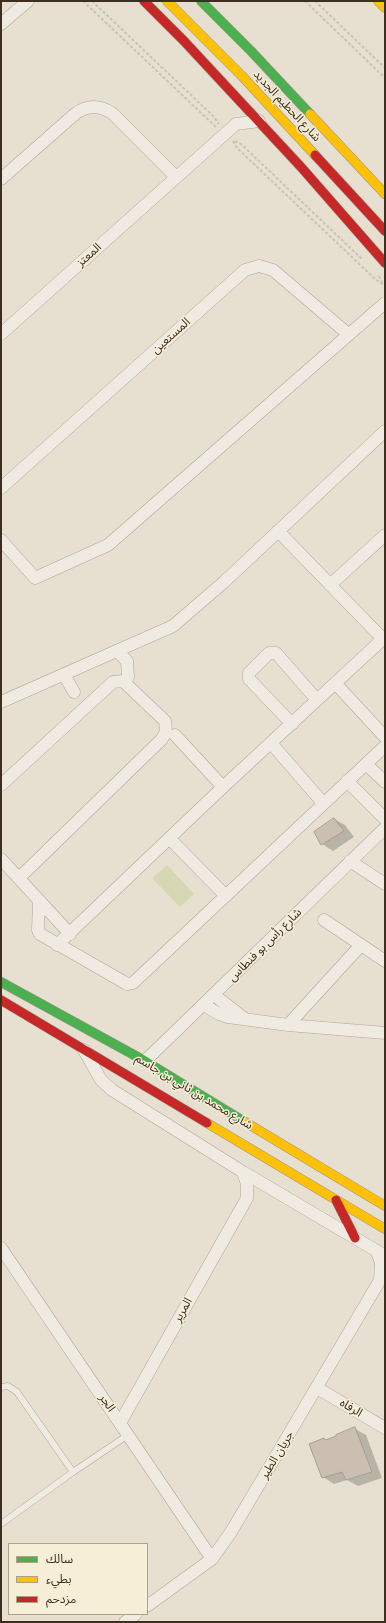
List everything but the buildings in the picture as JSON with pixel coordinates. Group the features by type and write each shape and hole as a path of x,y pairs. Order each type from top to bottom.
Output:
{"main road":[{"path":"144,1 259,121 350,220 385,263"},
{"name":"شارع الحطيم الجديد","path":"168,1 242,76 385,231"},
{"name":"شارع الحطيم الجديد","path":"201,1 256,56 385,194"},
{"path":"378,1 385,8"},
{"name":"شارع محمد بن ثاني بن جاسم","path":"1,982 145,1062 385,1206"},
{"name":"شارع محمد بن ثاني بن جاسم","path":"1,1000 385,1229"},
{"path":"336,1200 355,1238"}],"street":[{"path":"4,16 28,1"},
{"path":"237,98 239,111 236,124 259,121"},
{"path":"1,179 80,110 93,107 100,107 112,112 176,176"},
{"name":"المعتز","path":"1,334 176,176 236,124"},
{"name":"المستعين","path":"1,488 246,270 259,266 273,270 348,334"},
{"path":"1,540 35,578 108,546 385,303"},
{"path":"1,702 173,626 224,582 385,431"},
{"path":"57,945 223,787 384,638 278,531"},
{"path":"330,585 385,535"},
{"path":"117,651 127,661 128,676 124,682"},
{"path":"292,724 249,679 248,676 249,673 269,653 276,653 317,700"},
{"path":"64,675 74,692"},
{"path":"1,785 113,682 117,680 124,682 165,722 166,732 162,739 18,878"},
{"path":"335,683 385,737"},
{"path":"175,736 223,787"},
{"path":"271,743 324,803"},
{"path":"40,902 38,930 44,938 127,984 133,983 385,746"},
{"path":"366,764 385,782"},
{"path":"347,782 385,819"},
{"name":"شارع رأس بو فنطاس","path":"145,1062 385,828"},
{"path":"169,838 226,896"},
{"path":"1,859 70,934"},
{"path":"350,861 385,884"},
{"path":"324,920 385,960"},
{"path":"288,1025 361,945"},
{"path":"214,996 245,1019"},
{"path":"204,1005 219,1014 245,1019 288,1025 385,1033"},
{"name":"شارع محمد بن ثاني بن جاسم","path":"84,1050 101,1080 112,1090 243,1172 381,1253"},
{"path":"243,1172 247,1184 247,1198"},
{"path":"247,1198 257,1191 272,1189"},
{"name":"المرير","path":"120,1423 247,1198"},
{"name":"الجر","path":"1,1248 212,1559"},
{"name":"جريان الطير","path":"148,1605 212,1559 232,1532 382,1278 381,1253"},
{"name":"الرفاه","path":"317,1388 385,1428"},
{"path":"125,1622 135,1615"}],"lane":[{"path":"1,1387 8,1386 17,1392 73,1472"},
{"path":"1,1524 73,1472 128,1435"}],"path":[{"path":"83,1 209,122 220,129 213,116 92,1"},
{"path":"305,1 385,78"},
{"path":"315,1 385,68"},
{"path":"366,263 241,144 233,142 237,148 362,267 384,285"},
{"path":"378,274 384,285"}],"green space":[{"path":"167,865 194,894 180,907 152,878"}],"traffic: fast":[{"path":"201,1 251,51 310,114"},
{"path":"1,982 145,1061 245,1122"}],"traffic: slow":[{"path":"167,1 242,76 315,155"},
{"path":"378,1 385,8"},
{"path":"310,114 385,194"},
{"path":"245,1122 385,1206"},
{"path":"207,1123 385,1229"}],"traffic: jam":[{"path":"144,1 184,41 301,167 385,263"},
{"path":"315,155 385,231"},
{"path":"1,1000 207,1123"},
{"path":"336,1200 355,1238"}]}
